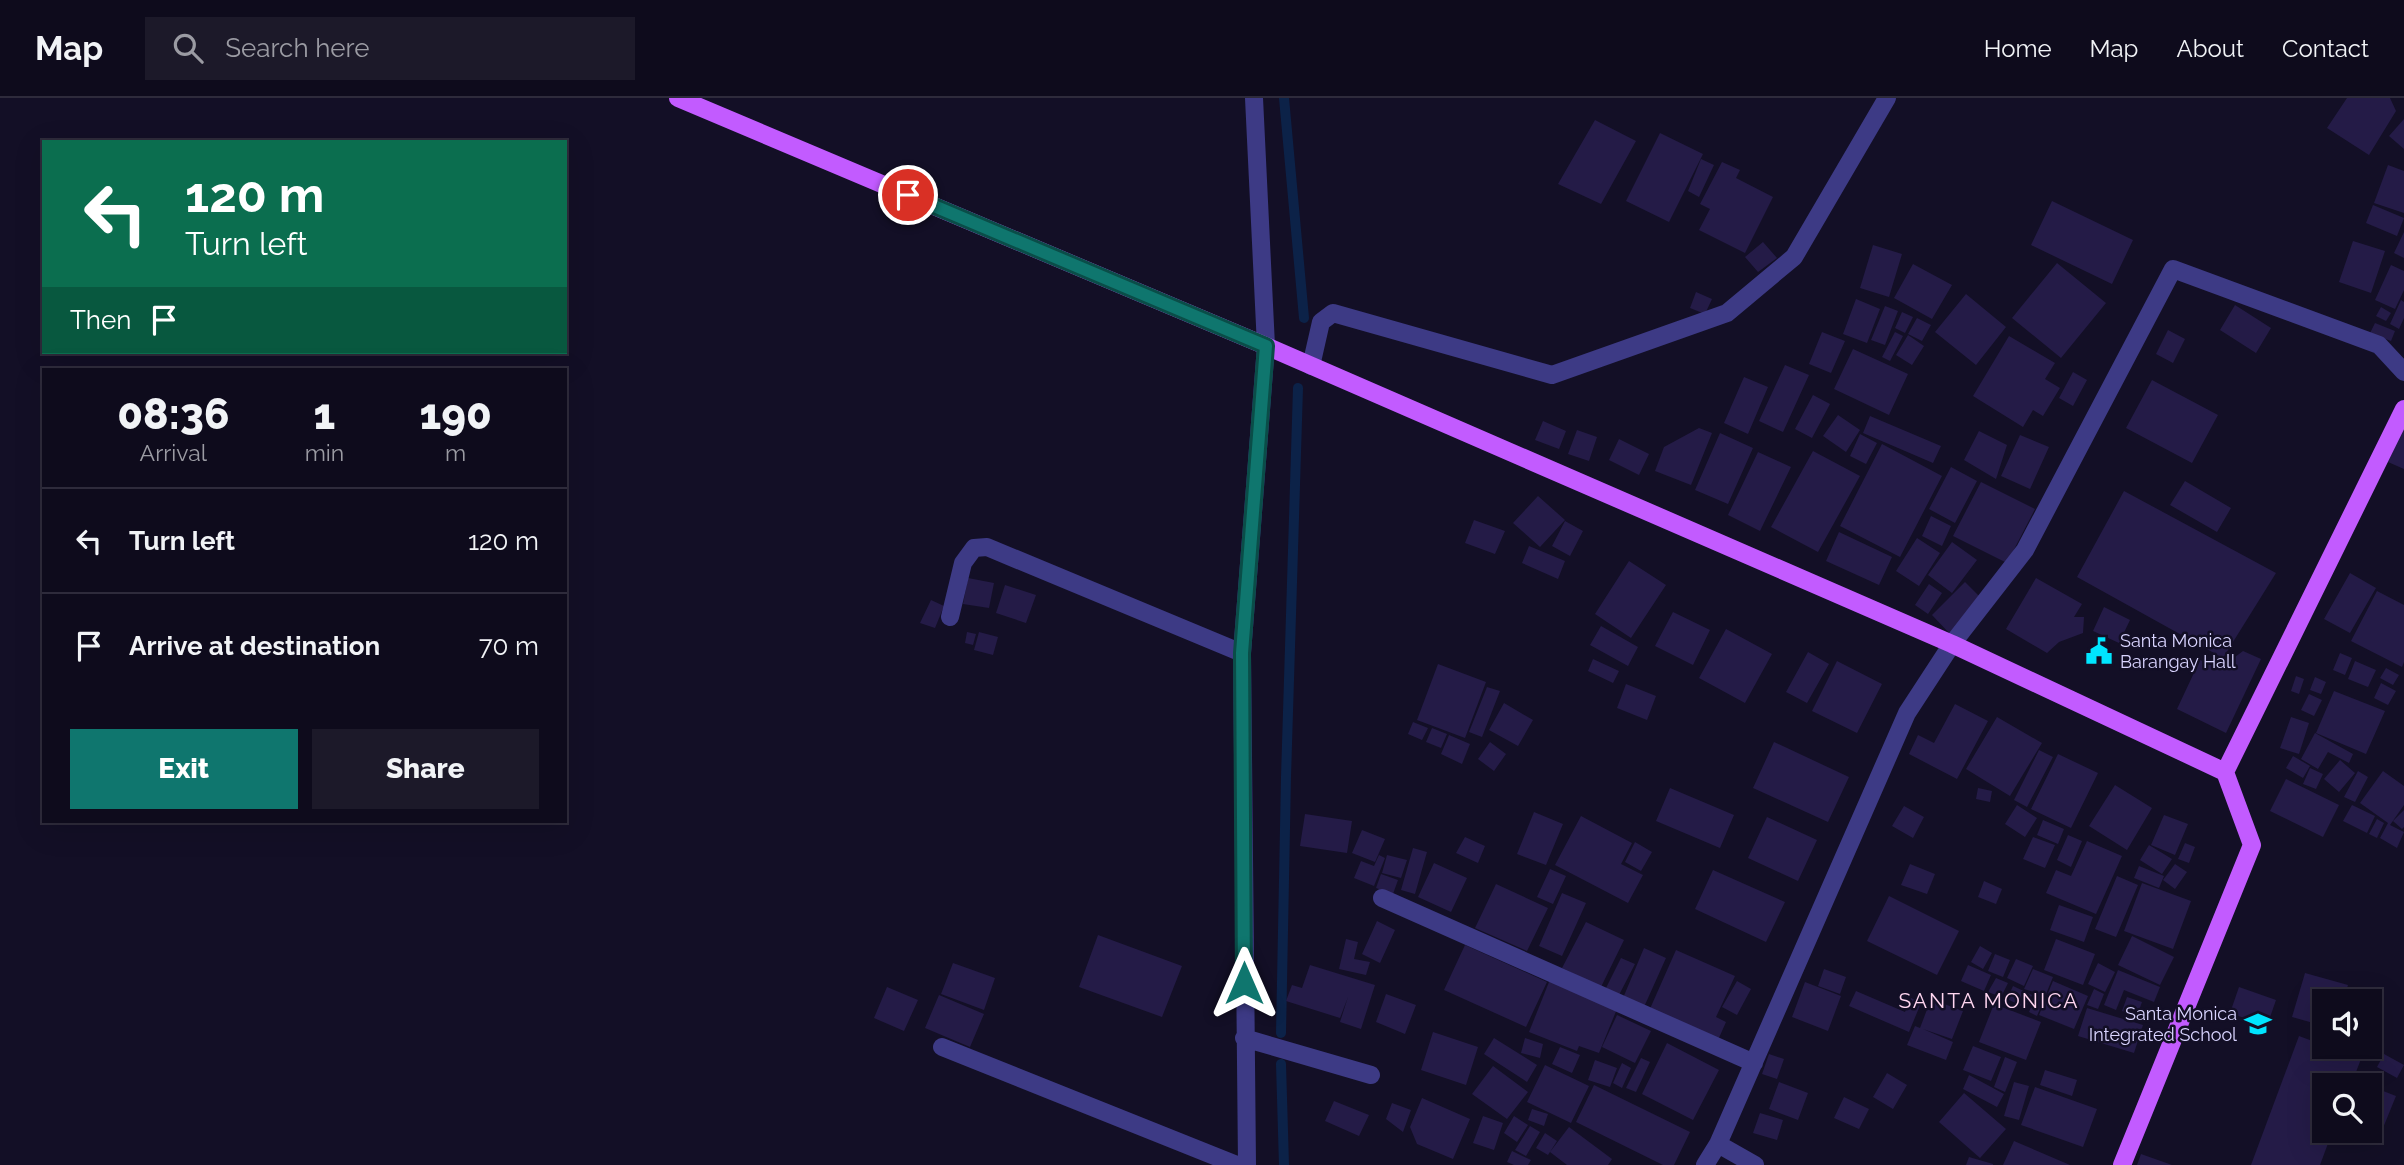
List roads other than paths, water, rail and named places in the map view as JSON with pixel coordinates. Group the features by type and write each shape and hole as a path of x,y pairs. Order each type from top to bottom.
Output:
{"main road":[{"path":"678,98 1266,346 1952,644 2225,772 2252,845 2122,1165"},
{"path":"2225,772 2404,409"}],"street":[{"path":"1247,1165 1242,653 1266,346 1254,98"},
{"path":"1311,366 1321,322 1333,313 1552,375 1727,313 1794,257 1887,98"},
{"path":"1705,1165 1718,1144 1907,713 1952,644 2025,550 2173,269 2379,345 2404,372"},
{"path":"950,617 963,563 974,548 987,547 1242,653"},
{"path":"1382,898 1754,1063"},
{"path":"1244,1038 1371,1075"},
{"path":"942,1047 1237,1165"},
{"path":"1718,1144 1755,1165"}],"waterway":[{"path":"1284,98 1304,318"},
{"path":"1281,1033 1298,388"},
{"path":"1281,1064 1284,1165"}],"place":[{"name":"Santa Monica Barangay Hall","path":"2099,651"},
{"name":"Santa Monica Integrated School","path":"2258,1024"}],"district":[{"name":"SANTA MONICA","path":"1989,1001"}]}
